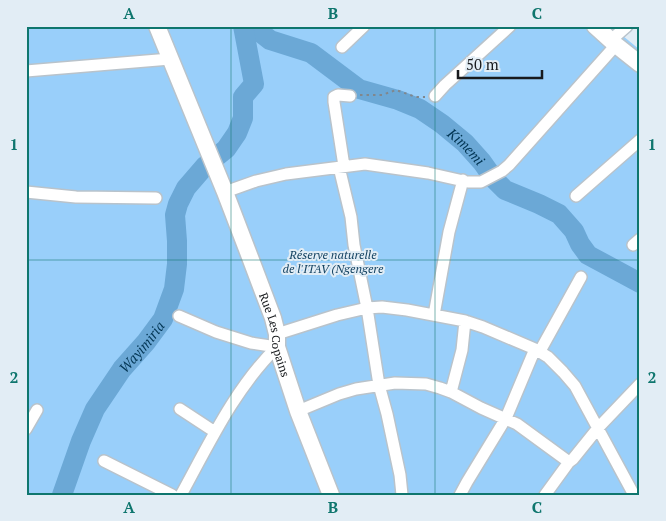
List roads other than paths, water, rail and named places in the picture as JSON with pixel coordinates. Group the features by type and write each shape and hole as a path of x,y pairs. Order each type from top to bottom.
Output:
{"street":[{"path":"26,71 170,59 157,26"},
{"path":"342,47 364,26"},
{"path":"435,96 510,26"},
{"path":"595,26 640,64"},
{"path":"225,192 256,181 286,174 365,164 481,182 509,165 553,117 627,26"},
{"name":"Rue Les Copains","path":"170,59 225,192 273,318 277,340 298,411 330,494"},
{"path":"350,96 334,97 342,166 379,385 400,475 402,495"},
{"path":"576,196 640,140"},
{"path":"434,315 449,232 463,180"},
{"path":"26,192 76,197 156,198"},
{"path":"460,495 506,418 537,350 581,277"},
{"path":"179,316 216,332 251,342 277,340 337,315 367,308 382,307 434,315 483,326 537,350 576,386 634,495"},
{"path":"451,392 462,350 465,321"},
{"path":"181,495 215,432 246,383 277,340"},
{"path":"298,411 339,394 379,385 395,383 426,384 451,392 481,408 506,418 532,434 569,462"},
{"path":"545,495 569,462 598,428 640,384"},
{"path":"180,409 215,432"},
{"path":"26,429 37,410"},
{"path":"104,461 172,495"}],"waterway":[{"name":"Wayimiria","path":"62,495 81,441 95,409 122,369 163,319 174,289 177,264 175,215 178,204 186,188 205,166 226,149 237,133 243,118 243,97 254,84 243,26"},
{"name":"Kimemi","path":"252,26 270,40 311,53 359,89 398,100 420,109 465,143 505,190 559,214 574,231 588,255 640,283"}],"park label":[{"name":"Réserve naturelle de l'ITAV (Ngengere","path":"333,261"}]}
